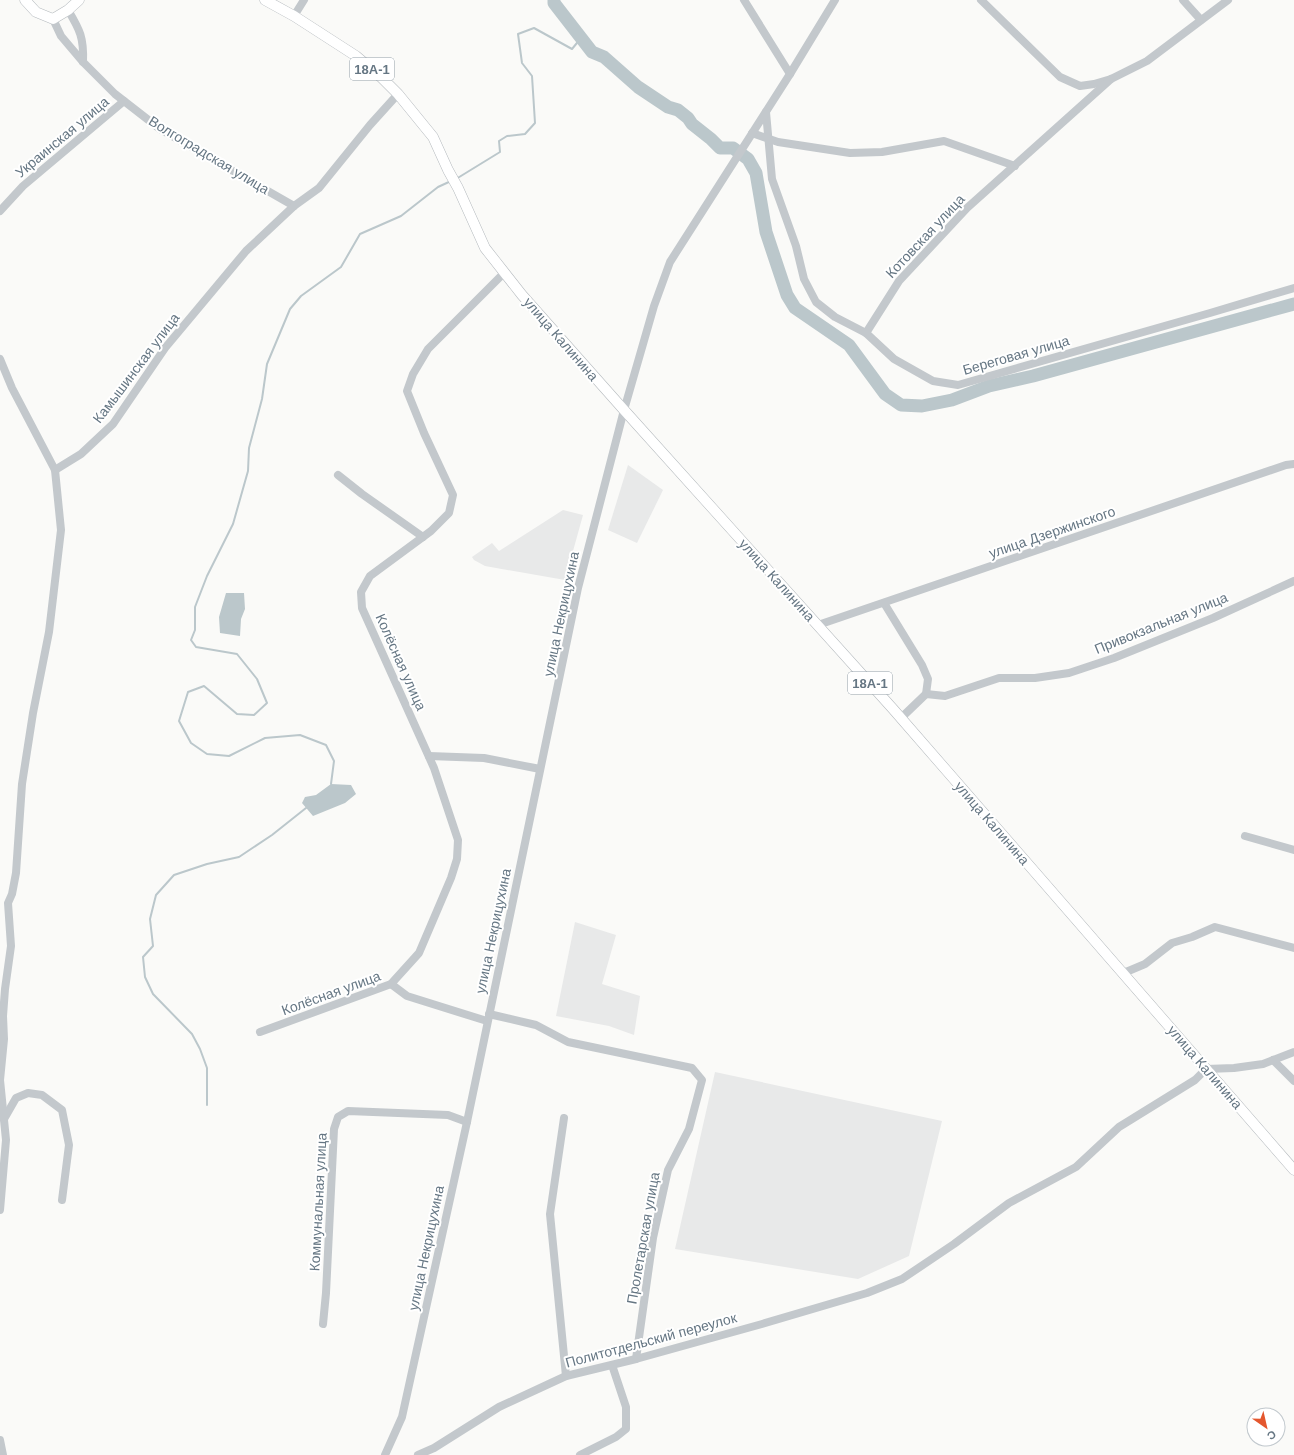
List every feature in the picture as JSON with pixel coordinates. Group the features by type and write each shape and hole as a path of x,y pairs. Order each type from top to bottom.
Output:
{"main road":[{"path":"25,0 36,12 52,19 68,10 80,0"},
{"name":"улица Калинина","path":"265,0 294,16 356,56 398,94 433,137 485,248 522,295 901,718 1294,1170"}],"street":[{"path":"294,16 304,0"},
{"path":"744,0 790,74"},
{"name":"улица Некрицухина","path":"385,1455 402,1417 466,1122 578,588 624,410 654,306 670,262 790,74 835,0"},
{"name":"Котовская улица","path":"981,0 1060,77 1080,86 1111,79 1147,61 1228,0"},
{"path":"1183,0 1201,20"},
{"path":"68,10 79,28 83,51 83,62"},
{"name":"Волгоградская улица","path":"52,19 61,36 83,62 115,94 160,129 294,206"},
{"name":"Котовская улица","path":"866,333 899,281 967,208 1111,79"},
{"name":"Камышинская улица","path":"55,470 81,454 113,424 165,348 246,250 294,206 319,188 370,124 398,94"},
{"name":"Украинская улица","path":"0,211 23,186 124,101"},
{"name":"Береговая улица","path":"766,112 772,179 796,246 804,279 816,302 835,317 866,333 894,359 933,381 958,385 1294,288"},
{"path":"751,135 778,142 850,153 882,152 944,142 1015,166"},
{"name":"Колёсная улица","path":"260,1032 391,984 419,953 451,878 457,859 458,840 434,768 362,608 361,592 370,576 431,531 449,513 453,495 407,392 413,374 428,349 504,272"},
{"path":"0,359 12,388 55,470 61,530 49,632 33,713 22,784 16,873 12,894 8,903 11,946 5,989 4,1039 0,1080 6,1140 0,1210"},
{"name":"улица Дзержинского","path":"818,625 884,604 1286,465 1294,464"},
{"path":"338,475 362,494 423,537"},
{"name":"Привокзальная улица","path":"926,694 944,696 999,678 1034,678 1069,673 1114,658 1213,618 1294,581"},
{"path":"884,604 922,665 928,679 926,694 901,718"},
{"path":"429,756 484,758 540,769"},
{"path":"1245,836 1294,850"},
{"path":"1121,971 1126,972 1145,964 1172,943 1192,937 1215,927 1294,948"},
{"path":"391,984 407,996 488,1018"},
{"name":"Пролетарская улица","path":"488,1018 536,1025 568,1042 692,1068 702,1080 689,1129 668,1170 653,1238 636,1358"},
{"path":"1206,1069 1234,1068 1263,1064 1294,1052"},
{"path":"1273,1060 1294,1081"},
{"name":"Политотдельский переулок","path":"418,1455 434,1448 499,1407 566,1376 762,1324 867,1293 902,1279 954,1244 1008,1203 1076,1167 1119,1127 1195,1080 1206,1069"},
{"path":"4,1119 16,1098 28,1093 42,1095 62,1110 69,1145 62,1200"},
{"name":"Коммунальная улица","path":"323,1324 326,1293 334,1129 338,1117 348,1111 448,1115 466,1122"},
{"path":"564,1118 550,1214 566,1376"},
{"path":"585,1454 616,1437 626,1429 626,1407 612,1364"},
{"path":"0,1440 3,1455"}],"shaded area":[{"path":"628,465 663,490 637,543 608,530"},
{"path":"563,510 583,515 565,580 485,566 474,560 472,557 492,543 499,551"},
{"path":"226,593 244,593 245,609 241,619 240,636 220,633 219,617"},
{"path":"331,784 351,785 356,794 345,803 313,816 302,803 305,797 316,795"},
{"path":"575,922 616,935 602,984 640,996 634,1035 609,1026 556,1016"},
{"path":"715,1072 942,1121 909,1256 858,1279 675,1249"}],"waterway":[{"path":"554,0 554,3 592,52 604,57 638,87 668,107 678,110 720,148 733,148 748,159 756,173 766,232 787,295 795,308 849,345 885,394 901,405 922,406 952,400 989,386 1033,376 1294,304"},
{"path":"456,179 500,152 499,141 507,136 525,134 535,123 532,76 522,63 518,34 534,28 572,49 581,38"},
{"path":"331,784 334,761 326,745 300,735 265,738 229,756 207,754 191,743 179,721 188,692 204,686 237,714 254,715 267,703 257,679 237,654 196,647 191,640 195,630 195,607 207,576 233,524 248,471 249,448 262,399 267,364 290,309 301,296 341,267 360,234 401,216 438,187 451,181"},
{"path":"207,1105 207,1068 200,1049 192,1034 153,994 145,977 143,957 153,946 150,919 156,895 174,875 207,864 239,857 272,835 306,808"}]}
